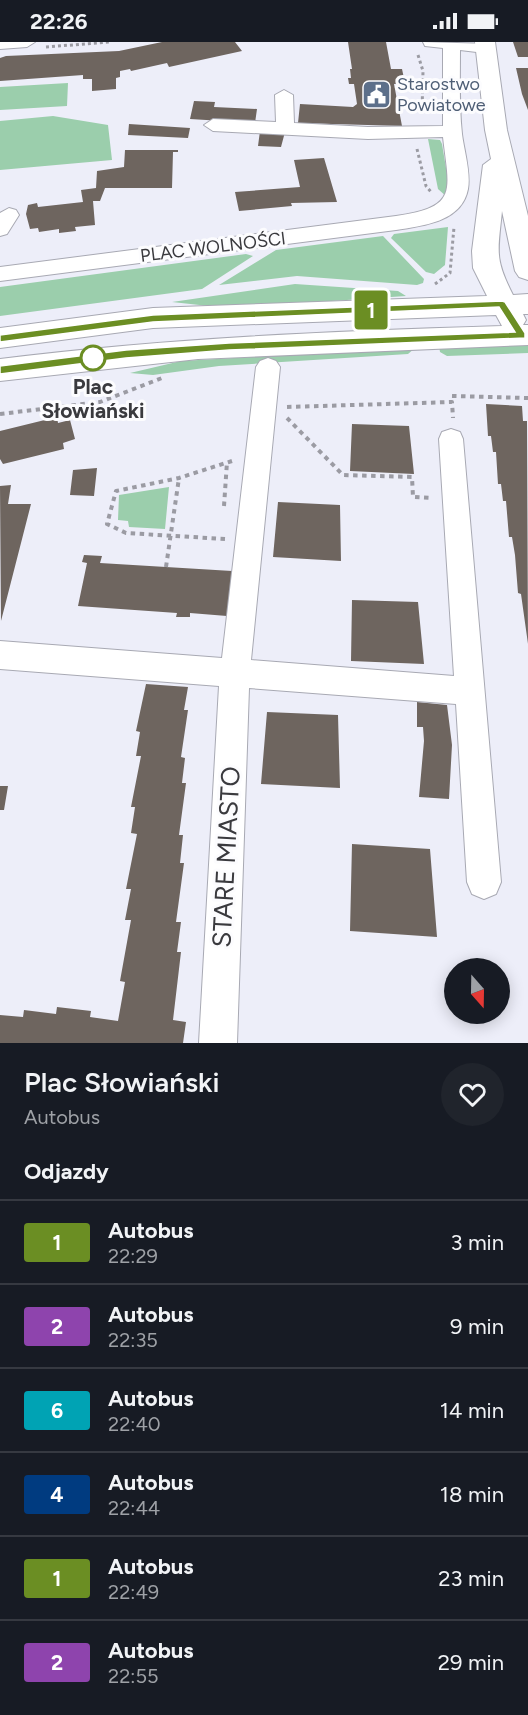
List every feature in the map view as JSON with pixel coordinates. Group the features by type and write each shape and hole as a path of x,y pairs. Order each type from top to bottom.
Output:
{"main road":[{"path":"485,45 496,130 528,271"},
{"path":"0,370 126,354 526,328 515,304 486,268 495,170 496,130"},
{"path":"0,338 153,318 515,304"}],"street":[{"path":"0,44 27,42"},
{"path":"424,46 485,45"},
{"path":"213,125 368,133 420,128 452,131 451,46"},
{"path":"284,95 285,128"},
{"name":"PLAC WOLNOŚCI","path":"0,274 437,215 457,198 459,188 452,131"},
{"name":"STARE MIASTO","path":"218,1043 235,672 236,539 271,407 268,367"},
{"path":"451,439 484,882"},
{"path":"0,655 469,691"}],"path":[{"path":"44,48 110,42"},
{"path":"424,46 420,128 426,186 437,196 436,189"},
{"path":"0,414 100,402 164,377"},
{"path":"452,396 528,398"},
{"path":"271,407 452,402"},
{"path":"271,407 343,475 412,477 413,498 455,499"},
{"path":"236,539 126,534 107,524 116,491 179,478 261,451"},
{"path":"224,517 227,462"},
{"path":"166,567 179,478"},
{"path":"223,528 236,539"}],"green space":[{"path":"68,83 67,106 0,110 0,87"},
{"path":"53,116 108,125 112,160 0,170 0,121"},
{"path":"428,139 440,140 442,144 449,186 447,197 438,189"},
{"path":"448,227 445,265 434,274 426,272 391,238 394,234"},
{"path":"383,236 424,279 423,283 417,285 297,276 219,285 276,250"},
{"path":"246,254 253,256 202,289 0,316 0,287"},
{"path":"295,284 398,291 406,296 227,308 172,302"},
{"path":"528,342 528,353 447,356 440,352 439,346"},
{"path":"415,348 408,354 219,366 153,375 130,373 181,361"},
{"path":"169,487 165,529 129,527 128,521 118,520 119,495"}],"building":[{"path":"162,42 235,42 242,51 169,67 167,63 131,71 130,69 120,71 120,77 116,78 116,89 92,91 92,79 83,79 83,75 0,81 0,58 6,56 119,51"},
{"name":"Starostwo Powiatowe","path":"348,42 386,42 391,69 402,69 405,83 394,84 402,126 298,123 300,104 353,107 357,104 354,84 349,84 348,78 351,78 350,69 352,69"},
{"path":"513,42 528,42 528,57 518,57"},
{"path":"516,68 528,68 528,110 522,94"},
{"path":"194,101 215,102 214,107 257,109 255,123 190,119"},
{"path":"129,124 190,128 188,138 128,135"},
{"path":"260,131 285,132 281,147 258,146"},
{"path":"125,150 178,150 178,152 173,152 172,188 105,188 100,201 93,201 95,225 75,227 76,231 59,233 59,229 39,232 38,228 30,229 26,214 28,205 37,203 38,207 83,202 81,190 96,188 97,171 124,167"},
{"path":"324,158 337,202 291,203 292,206 239,211 235,192 300,187 294,160"},
{"path":"486,404 522,406 523,421 527,421 528,644 521,594 518,593 512,537 509,537 506,501 503,501 501,484 498,484 496,452 493,452 491,436 488,436"},
{"path":"57,417 58,423 70,420 75,439 63,443 64,449 3,464 0,459 0,431"},
{"path":"352,424 409,426 414,474 350,471"},
{"path":"97,468 94,496 70,495 73,470"},
{"path":"11,485 8,504 31,504 1,621 0,486"},
{"path":"278,502 340,505 341,561 273,557"},
{"path":"84,555 102,556 100,563 232,571 227,616 190,613 190,617 176,617 177,613 78,606 87,563 82,562"},
{"path":"352,600 418,602 424,664 351,661"},
{"path":"146,684 188,687 184,710 188,710 181,757 185,758 182,783 186,783 179,835 183,835 180,863 184,863 176,922 181,922 177,952 181,952 173,1020 186,1022 183,1043 0,1043 0,1015 23,1017 24,1010 56,1014 57,1007 91,1011 90,1017 118,1021 125,982 120,981 131,920 125,920 131,889 126,889 137,834 131,833 135,807 131,807 141,756 136,756 140,732 136,731"},
{"path":"417,702 447,705 452,745 449,799 419,797 424,741 423,727 417,727"},
{"path":"267,712 338,715 340,788 261,784"},
{"path":"0,786 8,786 4,810 0,810"},
{"path":"352,844 430,849 437,937 350,931"}],"bus line":[{"name":"1","path":"0,338 153,318 502,304 522,335 229,347 126,354 0,370"}],"place":[{"name":"Starostwo Powiatowe","path":"376,94"},
{"name":"Plac Słowiański","path":"93,358"}]}
